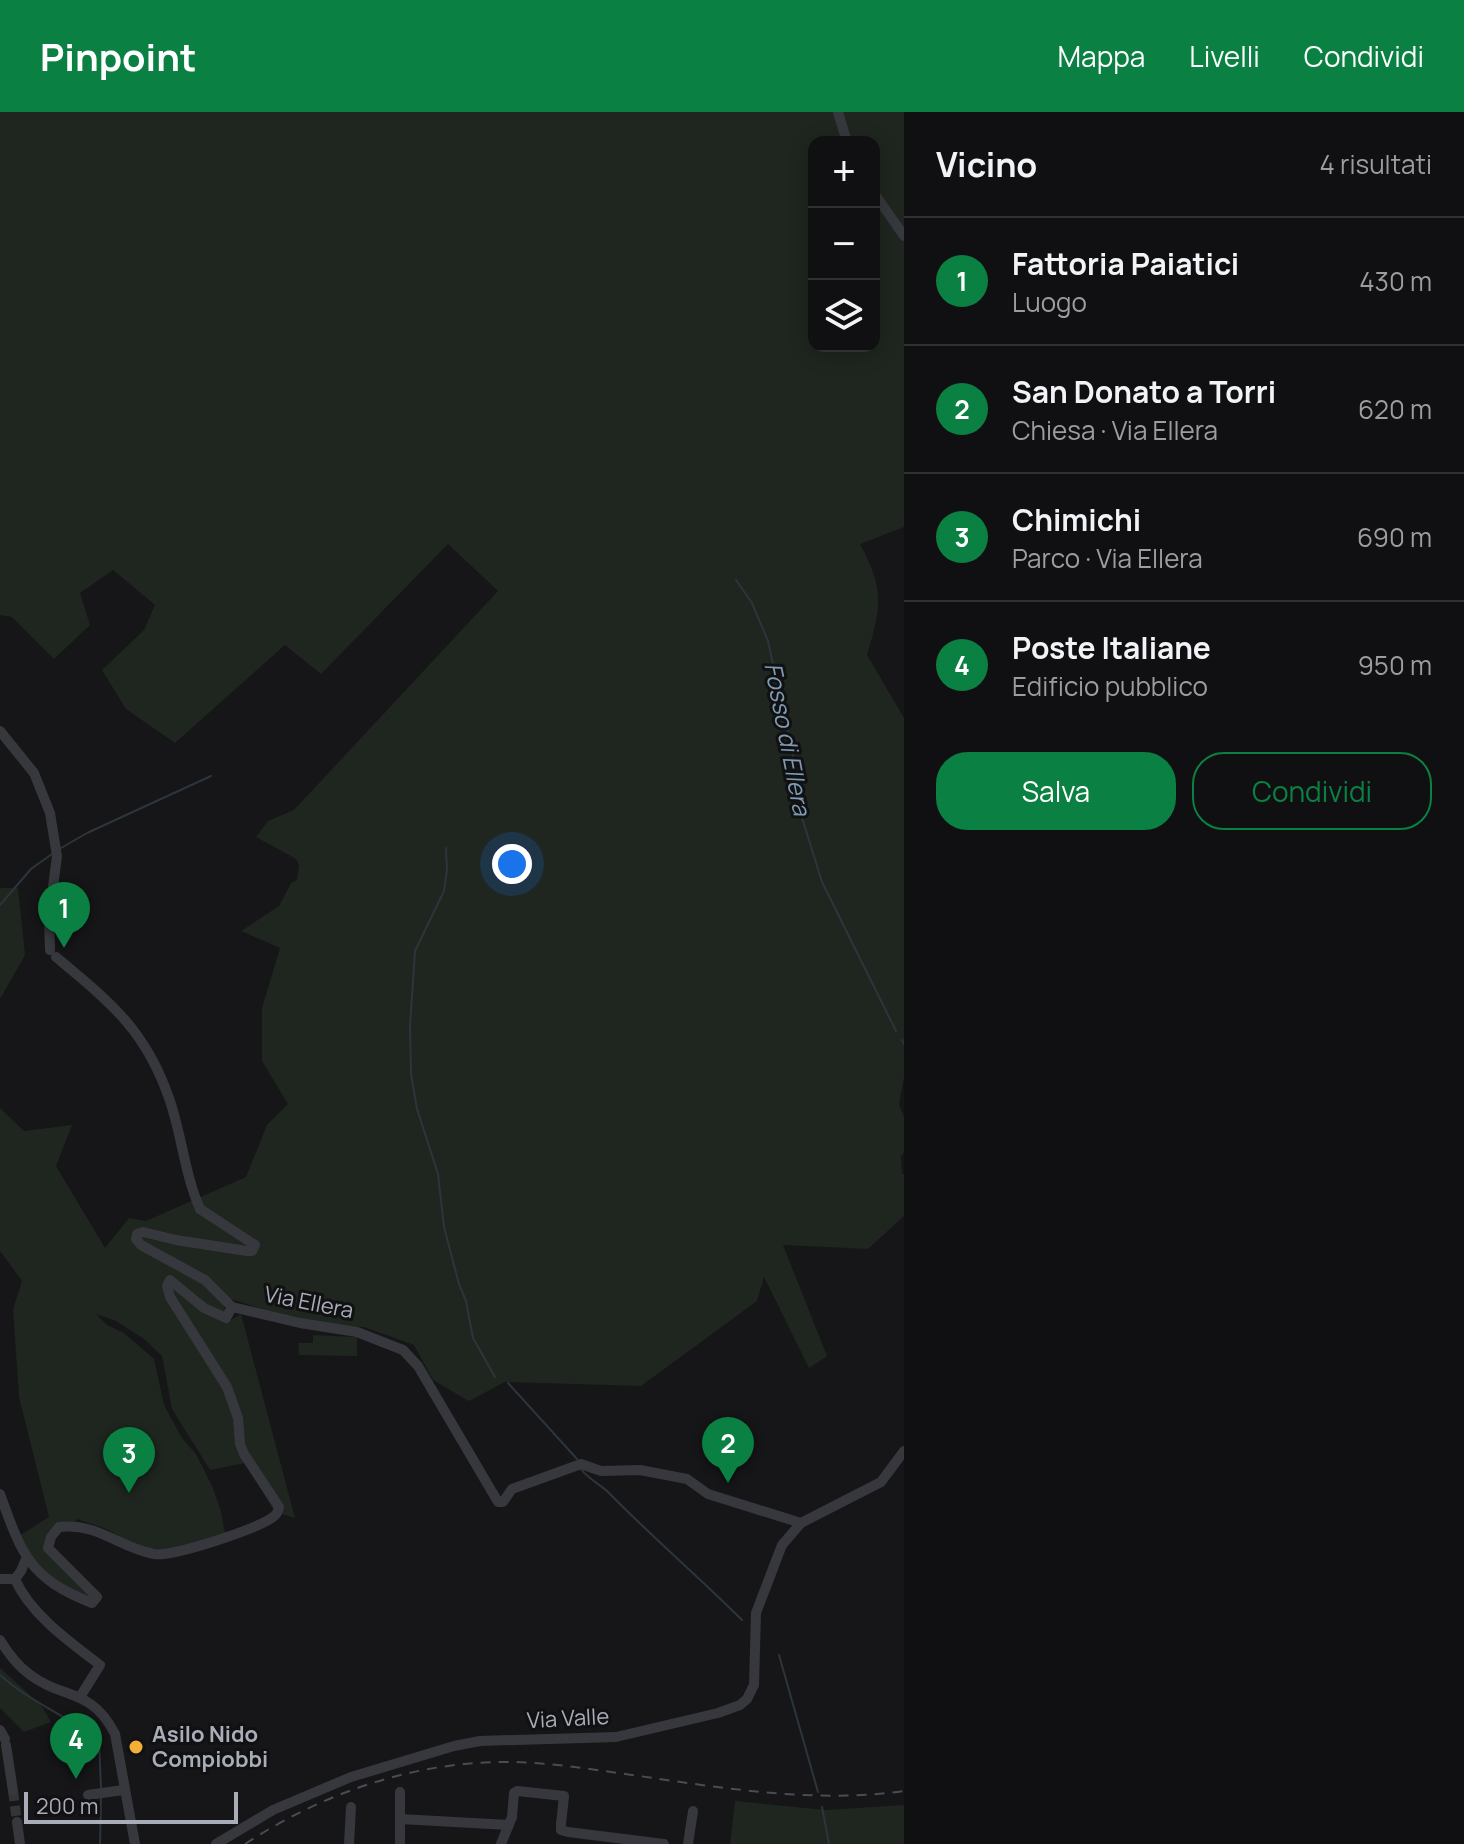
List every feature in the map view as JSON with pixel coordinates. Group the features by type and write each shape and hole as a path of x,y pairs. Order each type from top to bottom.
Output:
{"street":[{"path":"838,112 845,136"},
{"path":"880,202 904,236"},
{"path":"0,731 34,773 50,813 57,851 49,918 53,954 120,1011 151,1055 170,1100 200,1209 255,1245 254,1250 247,1251 143,1232 137,1234 137,1241 205,1280 232,1307"},
{"name":"Via Ellera","path":"26,1559 45,1580 92,1603 97,1597 48,1548 51,1537 59,1527 78,1525 105,1533 130,1547 162,1554 216,1540 271,1519 278,1511 279,1505 244,1454 238,1418 227,1387 170,1297 167,1286 170,1280 204,1308 226,1318 232,1307 300,1323 349,1329 403,1350 418,1366 498,1502 503,1502 512,1489 578,1465 601,1471 640,1470 687,1479 708,1494 801,1523"},
{"path":"801,1523 881,1482 904,1451"},
{"path":"0,1494 26,1559 15,1579"},
{"name":"Via Valle","path":"216,1844 273,1810 351,1777 454,1746 480,1741 616,1737 740,1705 754,1685 756,1613 782,1545 801,1523"},
{"path":"0,1579 15,1579"},
{"path":"15,1579 22,1596 100,1665 80,1697"},
{"path":"0,1640 28,1674 80,1697 107,1718 115,1734 119,1791 135,1844"},
{"path":"4,1738 13,1791"},
{"path":"507,1789 507,1824"},
{"path":"501,1844 514,1793 521,1790 564,1796 564,1828 664,1844"},
{"path":"90,1795 119,1791"},
{"path":"400,1792 400,1844"},
{"path":"349,1844 351,1807"},
{"path":"688,1844 693,1811"},
{"path":"400,1819 507,1824"},
{"path":"17,1822 20,1844"}],"shaded area":[{"path":"0,112 904,112 904,527 860,544 873,573 878,598 876,623 867,655 904,718 904,1077 899,1104 904,1117 904,1152 901,1156 904,1216 868,1249 783,1245 827,1356 809,1368 764,1277 757,1301 641,1386 505,1382 469,1401 433,1380 414,1345 364,1327 309,1324 228,1298 223,1301 226,1323 241,1314 295,1518 275,1512 245,1463 210,1470 172,1409 162,1356 144,1339 116,1321 96,1314 154,1359 164,1405 182,1438 196,1454 213,1488 225,1533 165,1551 134,1545 107,1529 77,1519 75,1523 57,1526 46,1544 93,1597 90,1600 40,1567 19,1536 49,1517 19,1397 13,1309 22,1281 0,1251 0,1108 24,1131 72,1125 56,1166 105,1248 129,1218 146,1221 246,1177 267,1125 288,1104 262,1061 262,1008 280,948 241,931 279,906 291,883 297,880 299,865 296,859 256,837 268,821 294,810 498,591 448,544 321,674 285,645 175,743 126,709 102,670 144,630 155,605 113,570 80,593 90,625 54,659 12,617 0,615"},
{"path":"0,888 18,888 25,955 0,999"},
{"path":"313,1335 357,1337 357,1356 299,1355 298,1343 313,1343"},
{"path":"0,1668 41,1705 51,1722 24,1732 0,1708"},
{"path":"735,1801 826,1810 904,1805 904,1844 730,1844"}],"waterway":[{"name":"Fosso di Ellera","path":"736,580 752,603 768,641 794,761 794,792 822,882 896,1031"},
{"path":"61,848 211,776"},
{"path":"446,848 444,891 415,951 410,1026 411,1074 417,1109 438,1174 444,1227 466,1301 473,1338 495,1377"},
{"path":"0,905 31,869 52,854"},
{"name":"Fosso di Ellera","path":"902,1040 904,1044"},
{"path":"508,1383 577,1459"},
{"path":"581,1469 742,1620"},
{"path":"779,1655 818,1792"},
{"path":"0,1675 99,1741 101,1788"},
{"path":"100,1844 101,1798"},
{"path":"822,1807 829,1844"}],"tunnel":[{"path":"13,1791 17,1822"}],"railway":[{"path":"245,1844 308,1809 374,1782 409,1773 480,1763 557,1765 729,1789 799,1795 869,1795 904,1791"}],"place":[{"name":"Fattoria Paiatici","path":"64,948"},
{"name":"San Donato a Torri","path":"728,1483"},
{"name":"Chimichi","path":"129,1493"},
{"name":"Asilo Nido Compiobbi","path":"136,1747"},
{"name":"Poste Italiane","path":"76,1779"}]}
